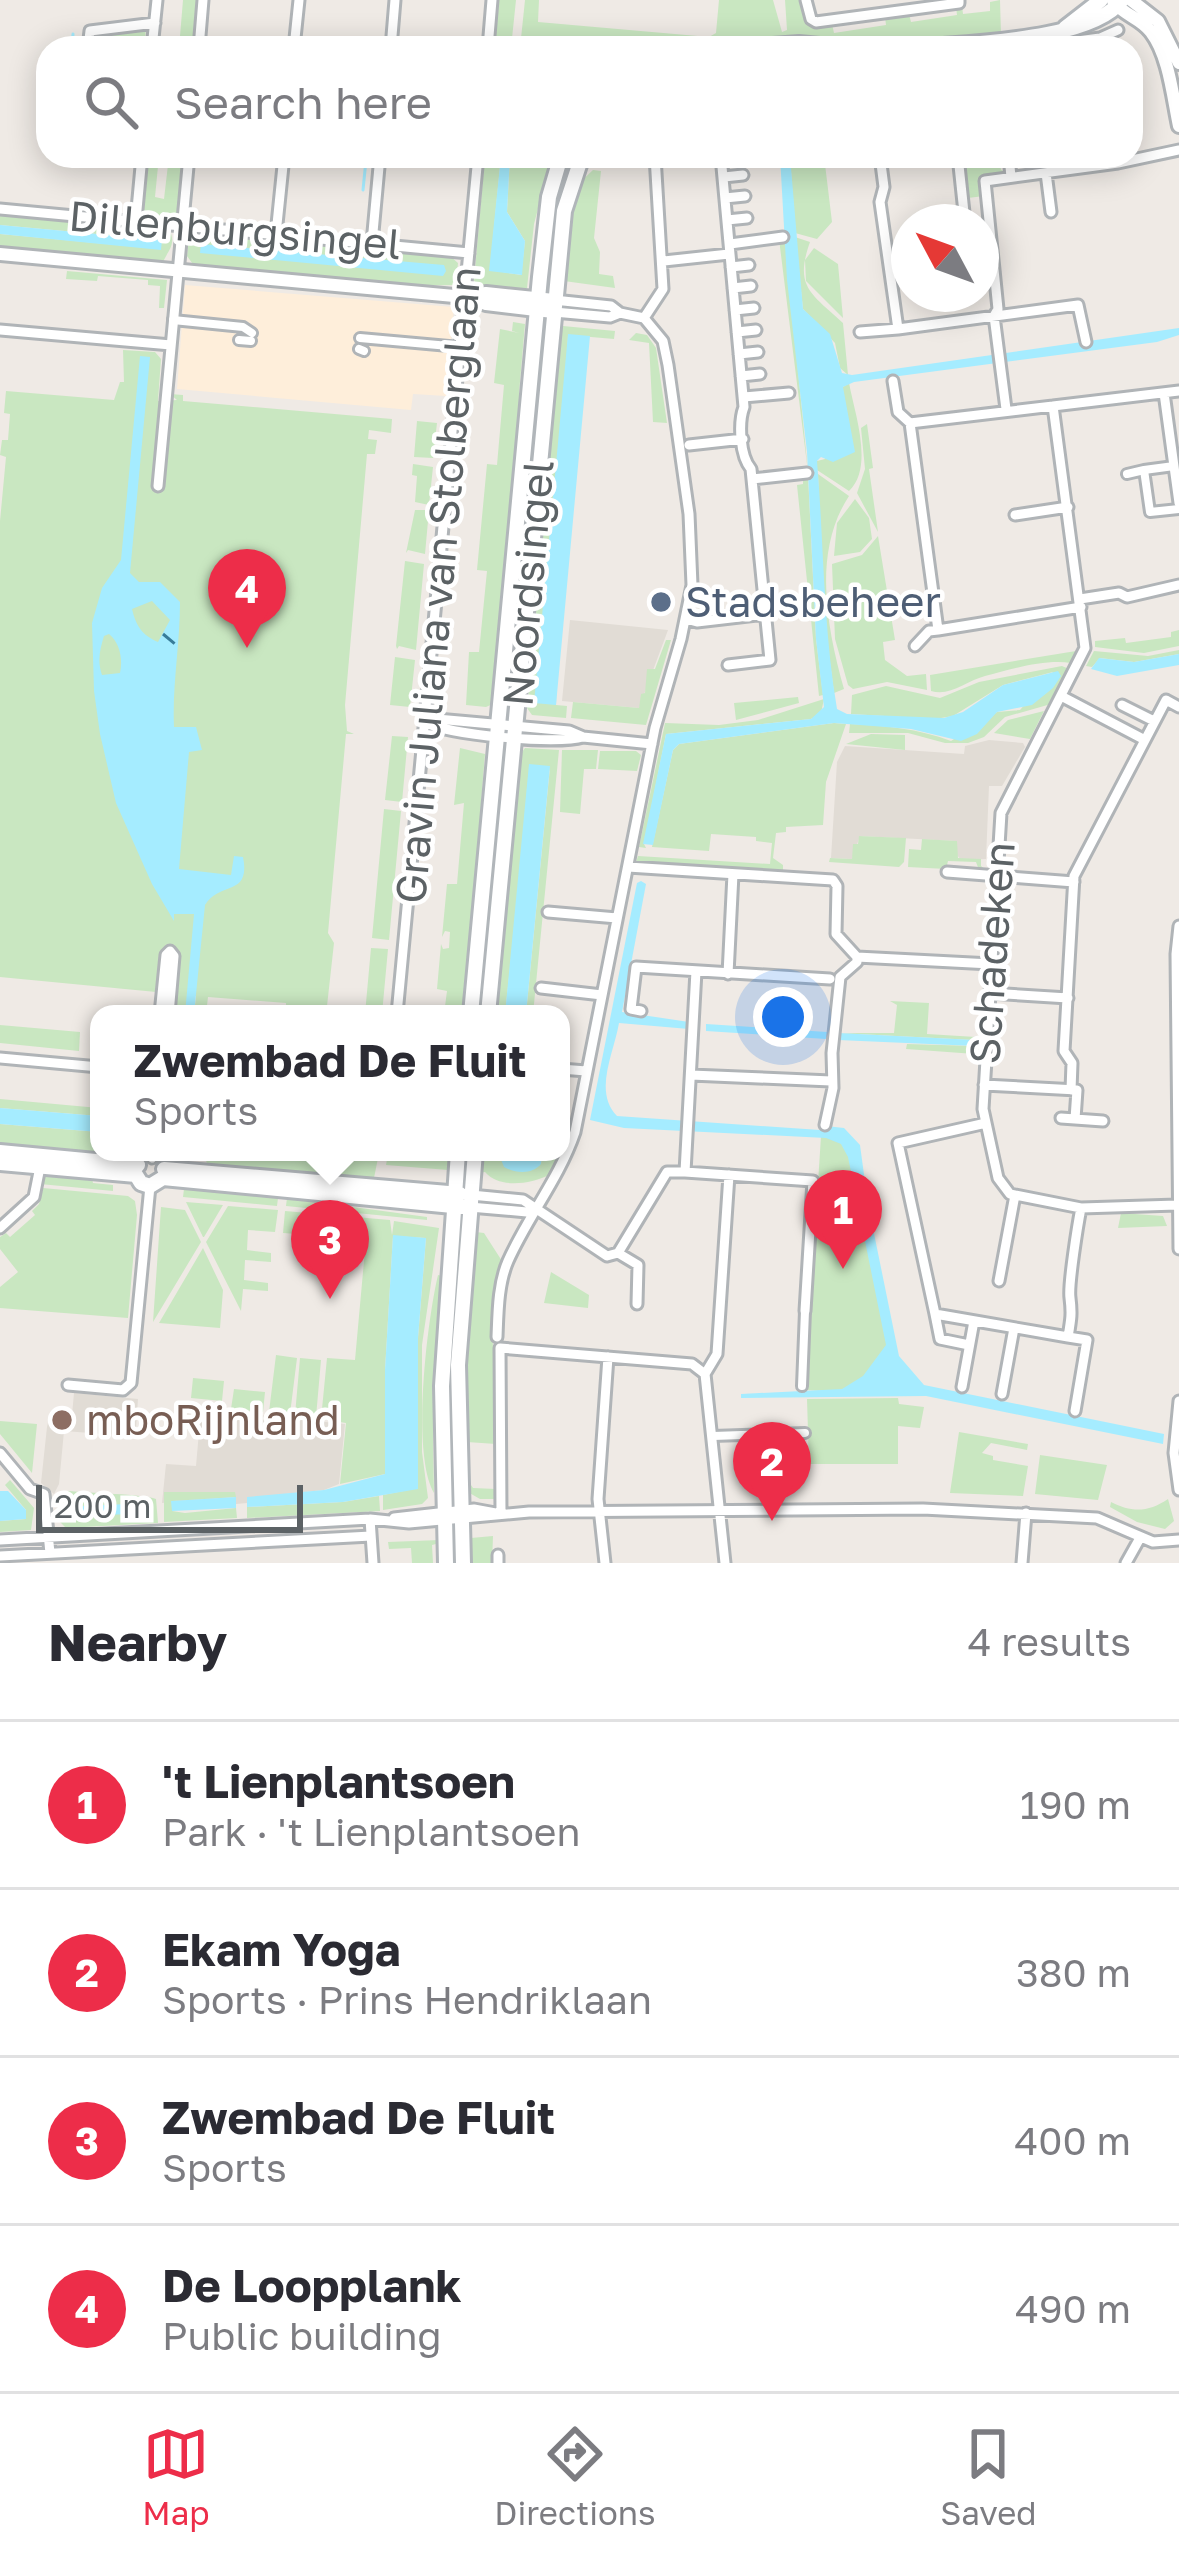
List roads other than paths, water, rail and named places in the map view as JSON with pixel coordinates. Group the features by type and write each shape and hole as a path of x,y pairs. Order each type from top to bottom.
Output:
{"main road":[{"path":"1066,35 1101,0"},
{"path":"1048,36 1066,35 1103,18 1120,2"},
{"name":"Noordsingel","path":"472,1005 506,731 546,305 549,197 557,168"},
{"name":"Noordsingel","path":"546,305 564,211 578,168"},
{"name":"Noordsingel","path":"489,1005 506,731"},
{"path":"0,1152 90,1158"},
{"path":"459,1161 463,1563"},
{"path":"446,1563 442,1386 462,1200 473,1161"},
{"path":"144,1162 141,1183 159,1178 462,1200"},
{"path":"0,1163 40,1167 144,1162 159,1178"}],"street":[{"path":"153,36 157,0"},
{"path":"200,36 203,0"},
{"path":"295,36 298,0"},
{"path":"392,36 395,0"},
{"path":"489,36 492,0"},
{"path":"806,0 816,22 959,0"},
{"path":"1120,2 1174,56 1179,126"},
{"path":"89,36 90,31 155,23"},
{"path":"1104,36 1118,30"},
{"path":"1063,36 1077,36"},
{"path":"1143,154 1179,150"},
{"path":"136,220 141,168"},
{"path":"158,486 188,168"},
{"path":"276,233 283,168"},
{"path":"372,243 379,168"},
{"name":"Gravin Juliana van Stolberglaan","path":"398,1005 477,168"},
{"path":"570,1146 652,744 692,585 692,539 663,340 644,318 663,289 656,168"},
{"path":"723,168 744,398 742,439 745,461 752,469 770,660 728,665"},
{"path":"882,168 880,202 898,328"},
{"path":"959,168 963,204"},
{"path":"1011,168 1012,177"},
{"path":"986,204 985,181 1061,168"},
{"path":"1046,172 1052,212"},
{"path":"724,177 743,176"},
{"path":"725,198 745,196"},
{"name":"Dillenburgsingel","path":"0,209 469,253"},
{"path":"728,220 747,218"},
{"path":"664,261 783,237"},
{"name":"Dillenburgsingel","path":"0,254 644,318"},
{"path":"731,267 749,265"},
{"path":"733,288 751,286"},
{"path":"860,332 1078,305 1086,342"},
{"path":"735,310 754,308"},
{"path":"996,312 1006,409"},
{"path":"173,320 243,327 251,337 239,340"},
{"path":"0,330 171,345"},
{"path":"737,332 756,330"},
{"path":"360,338 460,347"},
{"path":"739,354 758,352"},
{"path":"741,376 760,374"},
{"path":"893,381 898,412 910,423 938,630"},
{"path":"910,423 1179,391"},
{"path":"1138,513 1179,506 1164,392"},
{"path":"744,398 789,393"},
{"name":"Schadeken","path":"1015,1195 1001,1185 986,1123 984,1085 1001,813 1085,648 1053,406"},
{"path":"689,445 742,439"},
{"path":"1127,474 1174,466"},
{"path":"1144,470 1150,512"},
{"path":"752,479 807,473"},
{"path":"1016,515 1068,507"},
{"path":"915,646 929,631 1179,585"},
{"path":"686,619 697,622 766,614"},
{"path":"1063,697 1145,740"},
{"path":"1071,1090 1072,1063 1064,1051 1074,882 1166,700 1179,707"},
{"path":"1122,704 1154,722"},
{"path":"424,722 436,729 568,731 652,744"},
{"path":"628,867 833,880 837,886 836,934 857,962 840,977 825,1125"},
{"path":"946,872 1074,882"},
{"path":"728,974 733,874"},
{"path":"548,913 617,918"},
{"path":"1179,926 1179,1249"},
{"path":"164,1005 170,951 174,956 166,1005"},
{"path":"856,957 991,964"},
{"path":"641,1011 632,1009 636,967 830,979"},
{"path":"685,1172 697,971"},
{"path":"542,988 602,995"},
{"path":"990,993 1068,998"},
{"path":"0,1058 90,1066"},
{"path":"570,1070 586,1071"},
{"path":"692,1075 831,1082"},
{"path":"984,1085 1077,1090 1075,1119"},
{"path":"1061,1118 1103,1121"},
{"path":"969,1346 940,1340 898,1143 986,1123"},
{"path":"501,1514 498,1343 503,1278 565,1161"},
{"path":"0,1228 34,1197 40,1167"},
{"path":"462,1200 523,1199 607,1256 618,1252 667,1172 813,1181 802,1386"},
{"path":"725,1563 705,1373 717,1354 729,1174"},
{"path":"68,1385 123,1390 131,1383 159,1178"},
{"path":"1000,1281 1015,1195 1081,1208 1177,1205"},
{"path":"1068,1337 1081,1208"},
{"path":"618,1252 638,1265 637,1304"},
{"path":"935,1314 1087,1340 1075,1411"},
{"path":"962,1387 974,1321"},
{"path":"1002,1394 1014,1328"},
{"path":"498,1343 692,1364 705,1373"},
{"path":"605,1563 599,1510 608,1358"},
{"path":"1179,1401 1174,1453 1179,1490"},
{"path":"713,1436 806,1433"},
{"path":"0,1453 30,1489 38,1490 46,1500 50,1553"},
{"path":"0,1540 370,1519 409,1523 496,1510 501,1514 720,1509 1093,1517 1154,1542 1179,1540"},
{"path":"1022,1563 1026,1513"},
{"path":"370,1519 373,1563"},
{"path":"0,1556 371,1536"},
{"path":"1126,1563 1140,1538"}],"water":[{"path":"500,168 509,168 507,212 525,241 522,275 489,271"},
{"path":"781,168 791,168 803,309 830,334 842,373 1179,328 1179,335 843,387 855,452 833,462 821,457 817,461 837,709 847,714 944,718 963,712 1003,685 1058,671 1061,676 1032,705 997,712 977,734 961,741 911,729 834,723 679,744 673,750 653,845 643,844 666,734 811,719 824,707 807,452 787,280"},
{"path":"0,225 162,240 161,250 0,234"},
{"path":"201,244 444,265 446,271 443,276 200,253"},
{"path":"568,334 590,336 556,705 534,703"},
{"path":"140,356 150,357 130,573 139,582 160,582 180,602 174,727 196,727 202,750 189,752 179,869 231,875 234,856 243,857 244,870 238,883 205,905 195,1005 186,1005 194,914 174,914 174,921 152,884 116,803 100,734 92,623 102,588 121,560","holes":["152,601 170,620 158,642 140,629 132,609","109,634 116,642 120,673 102,675 104,636"]},
{"path":"1179,654 1179,665 1117,676 1091,669 1099,658 1134,662"},
{"path":"529,764 550,766 527,1005 506,1005"},
{"path":"641,881 646,884 622,1012 689,1022 689,1029 619,1023 606,1084 606,1096 617,1116 844,1128 860,1145 899,1356 924,1385 1164,1434 1163,1444 926,1396 741,1398 741,1394 842,1389 863,1376 886,1345 848,1157 841,1144 826,1138 624,1128 590,1120"},
{"path":"706,1024 827,1032 826,1039 706,1031"},
{"path":"838,1033 975,1040 975,1046 838,1040"},
{"path":"0,1108 90,1115 90,1131 0,1124"},
{"path":"502,1161 541,1161 528,1171 504,1167"},
{"path":"393,1235 426,1238 418,1338 418,1489 343,1502 247,1507 247,1497 324,1490 385,1474"},
{"path":"0,1491 8,1491 26,1510 26,1519 0,1521"},
{"path":"236,1497 236,1508 172,1511 171,1501"},
{"path":"147,1503 148,1513 66,1517 66,1507"}],"waterway":[{"path":"363,190 365,168"}],"place":[{"name":"Stadsbeheer","path":"661,602"},
{"name":"De Loopplank","path":"247,648"},
{"name":"'t Lienplantsoen","path":"843,1269"},
{"name":"Zwembad De Fluit","path":"330,1299"},
{"name":"mboRijnland","path":"62,1420"},
{"name":"Ekam Yoga","path":"772,1521"}]}
